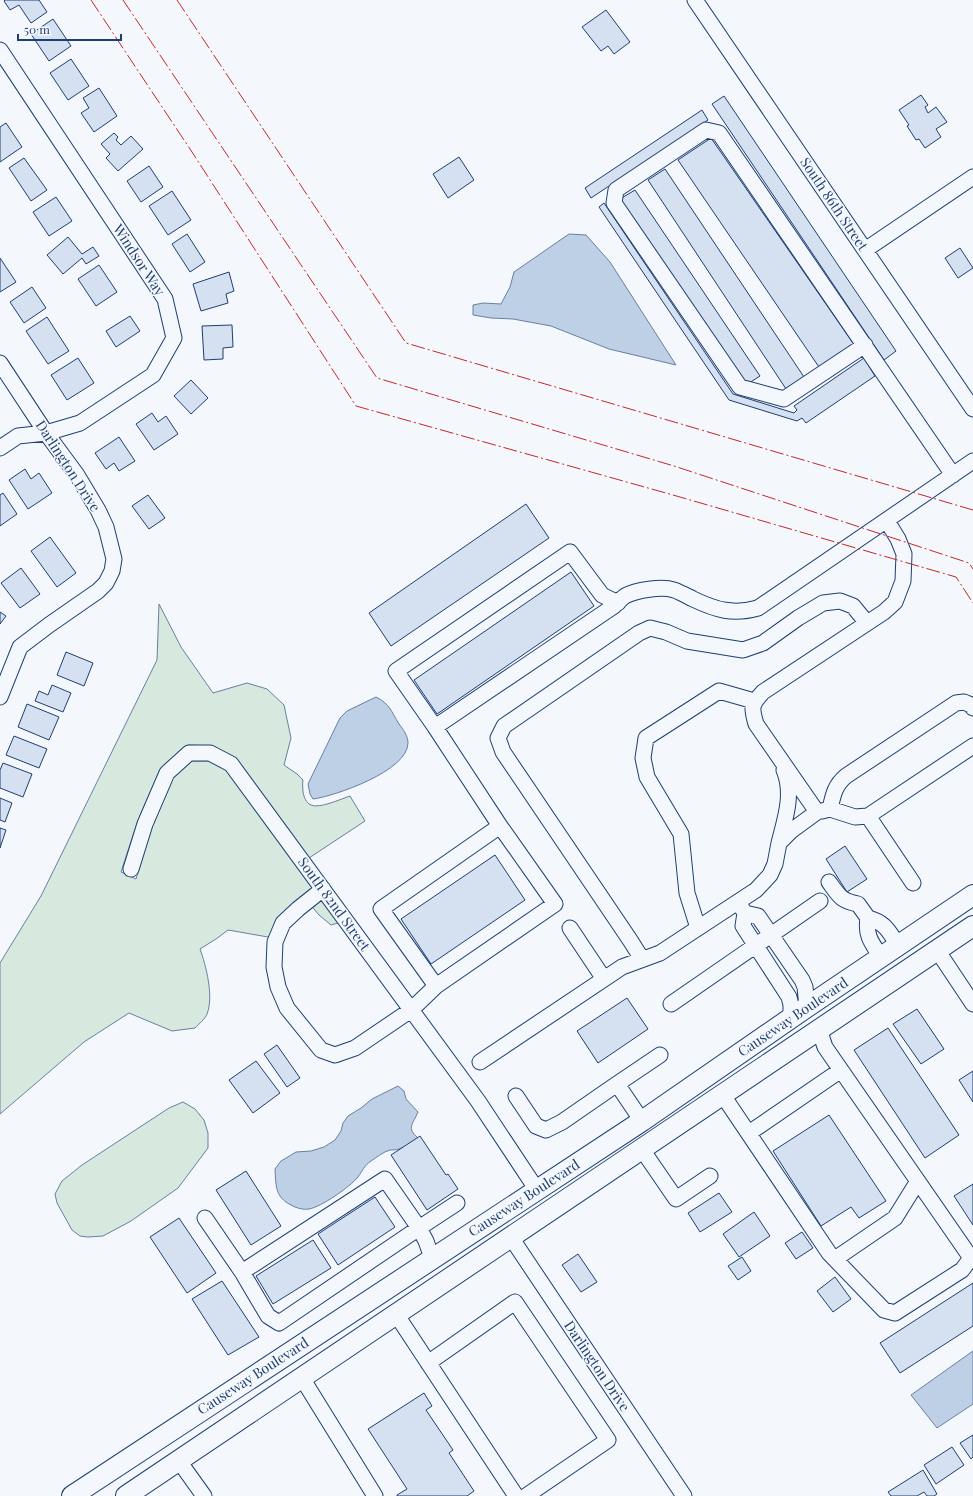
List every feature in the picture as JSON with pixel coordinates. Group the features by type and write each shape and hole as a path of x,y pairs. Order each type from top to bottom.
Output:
{"main road":[{"name":"Causeway Boulevard","path":"72,1496 642,1121 807,1006 968,899"},
{"path":"820,1029 822,1018 828,1009 936,937 958,918 968,899"},
{"name":"Causeway Boulevard","path":"126,1496 510,1236 973,926"},
{"path":"670,1129 686,1109 706,1092 792,1034 799,1025 807,1006"},
{"path":"510,1236 514,1224 529,1211 615,1150 627,1139 642,1121"},
{"path":"302,1378 302,1368 309,1358 430,1275 433,1268 432,1258"}],"street":[{"name":"South 86th Street","path":"695,0 973,409"},
{"name":"Windsor Way","path":"0,50 165,299 174,338 153,375 80,423 46,433 18,436 0,448"},
{"path":"865,345 784,399 740,387 614,203 616,190 706,130 719,133 865,345 953,475"},
{"path":"865,250 973,177"},
{"name":"Darlington Drive","path":"0,363 46,433 77,475 106,527 114,559 112,571 106,583 98,591 20,647 0,697"},
{"path":"435,727 618,603 626,596 647,590 665,588 723,611 748,611 758,608 973,462"},
{"path":"887,521 898,539 904,554 903,581 895,602 884,612 763,692 754,701 752,710 756,724 777,754 823,811 855,817 868,816 973,746"},
{"path":"323,890 298,909 283,923 275,942 274,967 278,987 287,1008 321,1050 335,1055 355,1048 411,1010 436,986 555,904 500,826 396,671 570,552 602,595 618,603"},
{"path":"642,959 503,752 498,738 504,726 639,633 650,628 666,632 687,641 743,650 763,643 798,618 823,603 840,601 854,606 867,623"},
{"path":"698,928 686,893 682,834 647,778 644,758 646,738 719,690 754,701"},
{"path":"779,843 791,831 823,811 839,782 846,776 956,704 964,702 971,705 973,708"},
{"name":"South 82nd Street","path":"131,868 146,824 167,772 189,753 210,753 231,764 478,1101 537,1190"},
{"path":"480,1062 622,968 660,953 698,928 741,908 770,876 775,864 786,816 789,792 786,776 777,754"},
{"path":"868,816 913,883"},
{"path":"436,986 381,909 500,826"},
{"path":"829,882 840,897 847,902 858,904 868,918 868,935 881,957"},
{"path":"671,1004 820,901"},
{"path":"741,908 758,916 802,980 805,987 807,1006"},
{"path":"741,908 743,926 789,997 791,1005 791,1018"},
{"path":"868,918 877,920 883,924 898,945"},
{"path":"570,928 604,979"},
{"path":"937,950 973,1004"},
{"path":"722,1094 829,1253 884,1310 895,1313 962,1270 971,1258 825,1047 820,1029"},
{"path":"516,1096 536,1126 546,1130 562,1122 660,1055"},
{"path":"749,1133 841,1070"},
{"path":"617,1084 642,1121"},
{"path":"641,1148 676,1199 710,1176"},
{"path":"242,1272 384,1179 419,1228 426,1240 432,1258"},
{"path":"835,1260 895,1218 918,1181"},
{"path":"205,1218 242,1272 268,1316 278,1323 457,1203"},
{"name":"Darlington Drive","path":"510,1236 684,1496"},
{"path":"428,1364 515,1302 608,1440 526,1496"},
{"path":"396,1314 516,1496"},
{"path":"302,1378 375,1496"},
{"path":"179,1461 204,1496"}],"shaded area":[{"path":"159,604 181,647 213,693 247,683 267,689 284,705 291,738 284,765 303,780 303,792 308,803 319,806 350,796 365,821 309,858 213,746 188,745 160,769 138,820 121,872 136,879 152,827 173,778 192,761 209,761 226,770 338,923 331,925 319,915 310,904 268,937 228,930 200,949 207,972 210,999 206,1016 195,1028 172,1031 129,1013 84,1042 0,1114 0,963 41,896 157,660"},
{"path":"183,1102 195,1109 204,1120 208,1133 208,1148 178,1188 131,1221 103,1236 80,1236 72,1230 57,1203 55,1194 62,1181 82,1165 169,1108"}],"water":[{"path":"569,234 586,235 610,262 676,365 609,349 551,326 513,319 473,315 473,305 483,303 501,304 510,287 514,272"},
{"path":"376,697 387,705 405,733 408,743 405,753 396,763 384,772 369,780 337,793 313,799 310,794 308,784 340,718 347,711"},
{"path":"398,1086 404,1091 406,1099 418,1112 411,1129 414,1135 418,1138 404,1147 382,1153 364,1168 349,1186 321,1205 307,1209 295,1207 286,1202 279,1195 276,1186 275,1169 281,1161 296,1152 311,1151 324,1147 335,1140 348,1116 372,1099"},
{"path":"973,1351 973,1404 937,1428 911,1395"}],"building":[{"path":"39,0 47,12 31,23 19,5 10,10 4,1"},
{"path":"606,10 630,42 614,54 608,46 601,51 582,27"},
{"path":"53,19 71,46 49,61 31,34"},
{"path":"71,59 89,86 68,100 50,73"},
{"path":"99,88 117,116 94,132 81,113 89,108 83,98"},
{"path":"921,95 928,105 925,107 928,113 936,107 947,122 936,129 941,137 925,148 919,139 916,140 907,126 909,125 899,110"},
{"path":"724,96 896,351 884,360 712,104"},
{"path":"702,110 708,120 591,198 585,188"},
{"path":"6,123 22,147 0,162 0,127"},
{"path":"114,133 118,137 116,140 121,145 131,136 143,149 118,171 106,158 110,154 101,144"},
{"path":"711,138 855,346 821,370 678,160"},
{"path":"459,157 474,180 448,198 433,174"},
{"path":"24,158 47,190 31,201 9,168"},
{"path":"149,166 163,187 141,202 127,181"},
{"path":"665,169 806,380 788,392 648,180"},
{"path":"635,190 760,376 746,385 620,199"},
{"path":"172,191 191,220 168,235 149,206"},
{"path":"56,197 72,221 49,236 33,212"},
{"path":"604,203 733,394 794,413 797,410 794,406 864,358 875,376 806,423 802,418 797,421 729,400 599,207"},
{"path":"187,234 205,262 190,272 172,244"},
{"path":"68,237 82,254 93,247 99,256 86,264 82,258 63,274 47,255"},
{"path":"960,248 973,268 958,278 945,258"},
{"path":"0,258 16,282 0,292"},
{"path":"99,265 117,292 96,306 78,279"},
{"path":"229,272 234,291 226,294 228,303 201,311 193,284"},
{"path":"32,287 46,308 24,323 10,302"},
{"path":"130,316 140,331 116,347 106,331"},
{"path":"47,317 69,351 48,364 26,331"},
{"path":"232,325 233,347 223,348 223,359 204,360 202,326"},
{"path":"78,358 94,383 67,400 51,375"},
{"path":"191,380 208,398 191,414 174,396"},
{"path":"152,413 158,422 166,416 178,434 154,450 136,424"},
{"path":"119,437 135,461 119,471 114,463 106,469 95,453"},
{"path":"25,469 31,479 39,473 52,493 28,509 9,480"},
{"path":"3,493 17,514 0,526 0,495"},
{"path":"148,495 165,518 149,529 132,506"},
{"path":"526,504 549,538 391,646 369,613"},
{"path":"50,537 76,573 57,587 31,551"},
{"path":"21,568 40,594 20,608 1,583"},
{"path":"571,572 594,606 437,714 414,680"},
{"path":"0,612 6,616 0,624"},
{"path":"66,652 93,663 84,686 57,675"},
{"path":"52,685 71,693 63,712 35,701 39,691 48,695"},
{"path":"27,704 59,717 49,740 18,727"},
{"path":"14,736 47,749 39,768 6,755"},
{"path":"3,763 32,774 23,797 0,788 0,770"},
{"path":"0,798 12,803 5,822 0,820"},
{"path":"0,828 6,830 0,848"},
{"path":"845,846 867,879 847,892 826,859"},
{"path":"495,855 525,900 431,964 401,919"},
{"path":"627,998 648,1029 598,1063 577,1031"},
{"path":"917,1009 944,1049 921,1064 893,1024"},
{"path":"888,1028 959,1135 925,1158 854,1050"},
{"path":"277,1045 300,1078 287,1087 264,1054"},
{"path":"256,1061 280,1093 253,1113 229,1080"},
{"path":"973,1071 973,1102 959,1080"},
{"path":"829,1115 886,1201 859,1218 851,1207 821,1226 773,1151"},
{"path":"420,1136 446,1175 448,1174 458,1189 427,1210 391,1155"},
{"path":"246,1171 281,1226 251,1245 216,1190"},
{"path":"973,1184 973,1225 954,1196"},
{"path":"719,1193 732,1212 700,1232 688,1213"},
{"path":"375,1197 395,1227 338,1265 318,1234"},
{"path":"754,1212 770,1236 739,1257 723,1234"},
{"path":"179,1218 216,1273 187,1293 150,1237"},
{"path":"802,1232 813,1248 796,1259 785,1243"},
{"path":"313,1240 331,1268 273,1304 256,1276"},
{"path":"578,1254 597,1282 581,1292 562,1265"},
{"path":"742,1257 751,1271 738,1280 728,1266"},
{"path":"835,1277 851,1299 833,1312 817,1291"},
{"path":"222,1281 259,1337 228,1355 192,1299"},
{"path":"973,1283 973,1326 900,1373 880,1343"},
{"path":"424,1393 432,1406 426,1410 453,1450 449,1453 474,1491 467,1496 397,1496 407,1489 368,1429"},
{"path":"973,1435 973,1457 971,1459 960,1443"},
{"path":"952,1447 964,1465 936,1484 924,1465"},
{"path":"923,1470 937,1494 934,1496 927,1496 924,1492 917,1496 891,1496 888,1492"}],"power":[{"path":"91,0 192,152 356,406 673,495 956,577 973,603"},
{"path":"123,0 377,378 674,466 969,563 973,569"},
{"path":"177,0 406,343 973,510"}]}
